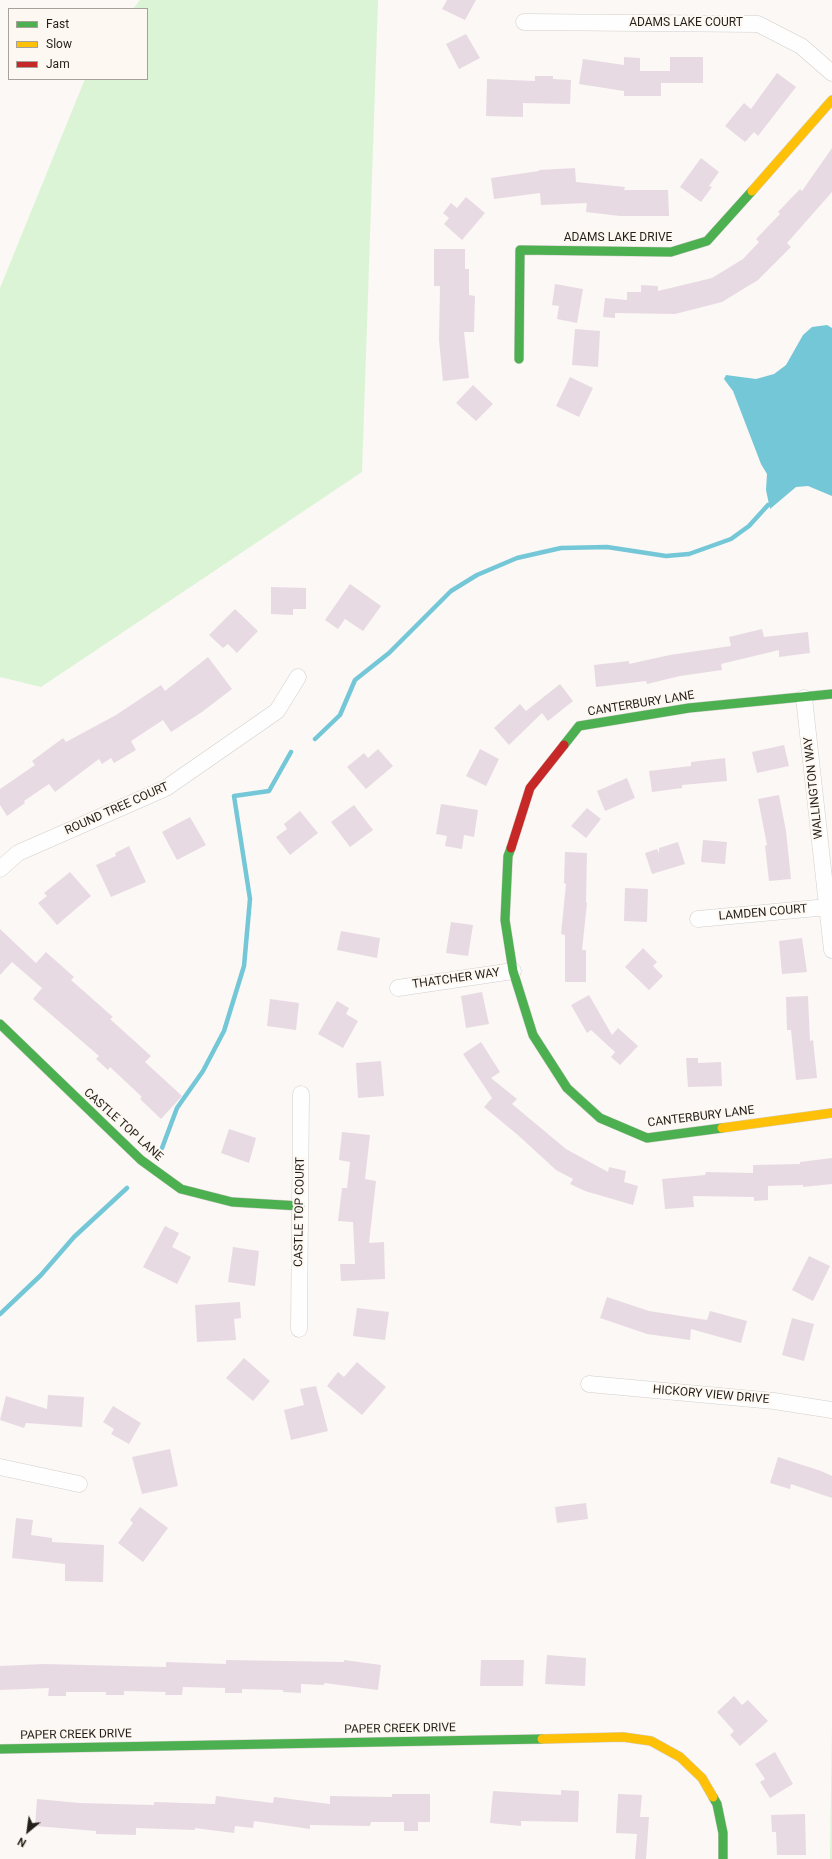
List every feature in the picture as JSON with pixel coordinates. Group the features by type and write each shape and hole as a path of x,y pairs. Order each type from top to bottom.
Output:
{"street":[{"name":"ADAMS LAKE COURT","path":"524,22 758,24 801,46 832,73"},
{"name":"ADAMS LAKE DRIVE","path":"519,359 520,250 671,252 707,241 832,100"},
{"name":"ROUND TREE COURT","path":"0,869 18,853 166,788 277,711 298,677"},
{"name":"CANTERBURY LANE","path":"832,694 804,698 689,708 579,726 530,788 508,856 505,920 513,971 533,1035 567,1088 600,1118 647,1138 832,1113"},
{"name":"WALLINGTON WAY","path":"804,698 832,950"},
{"name":"LAMDEN COURT","path":"698,919 828,907"},
{"name":"THATCHER WAY","path":"398,988 513,971"},
{"name":"CASTLE TOP LANE","path":"0,1024 141,1160 181,1189 232,1202 300,1206"},
{"name":"CASTLE TOP COURT","path":"299,1330 301,1094"},
{"name":"HICKORY VIEW DRIVE","path":"590,1384 774,1401 832,1410"},
{"path":"0,1467 79,1484"},
{"name":"PAPER CREEK DRIVE","path":"0,1749 623,1737 651,1741 680,1758 702,1778 717,1804 722,1833 723,1859"}],"green space":[{"path":"140,0 378,0 362,472 41,687 0,677 0,288 85,80 148,80 148,8 134,8"},
{"path":"832,1723 832,1859 830,1859"}],"water":[{"path":"827,325 832,328 832,496 808,486 796,487 770,509 766,490 767,474 761,464 733,391 724,379 726,375 756,379 774,374 786,365 803,335 812,327"}],"building":[{"path":"447,0 476,0 465,20 442,9"},
{"path":"466,34 480,58 459,69 446,44"},
{"path":"624,57 640,58 640,71 670,71 670,57 703,57 703,83 661,83 661,96 624,96 624,91 579,84 583,59 624,65"},
{"path":"777,73 796,87 758,136 754,132 745,142 725,126 744,103 751,109"},
{"path":"535,76 553,76 553,79 571,80 570,104 523,103 523,117 486,116 487,79 535,81"},
{"path":"832,148 832,192 787,243 791,247 758,280 722,302 675,314 615,313 615,318 603,317 605,298 627,300 627,292 641,292 641,285 658,286 658,291 712,278 743,259 759,242 756,239 780,214 778,212 800,189 802,191"},
{"path":"701,158 719,172 709,186 712,187 701,202 680,187"},
{"path":"575,168 576,182 625,187 624,190 668,190 669,216 620,216 586,212 587,203 541,205 540,193 494,199 491,178 539,170"},
{"path":"466,197 485,213 462,240 444,224 449,218 443,213 451,203 457,208"},
{"path":"434,249 465,249 465,269 469,269 469,295 475,296 474,332 464,332 469,378 443,381 439,340 440,286 434,286"},
{"path":"555,284 583,289 577,323 557,319 559,306 552,305"},
{"path":"575,329 600,331 598,367 572,365"},
{"path":"570,377 593,388 579,417 556,406"},
{"path":"473,385 493,404 476,421 456,403"},
{"path":"350,584 381,606 363,631 345,619 338,629 325,620"},
{"path":"271,587 306,588 306,609 293,609 293,615 271,614"},
{"path":"235,609 258,631 237,653 228,644 223,648 209,635"},
{"path":"762,629 764,637 808,632 810,653 779,657 779,650 721,664 722,670 680,676 647,684 646,681 596,687 594,665 629,661 629,664 670,655 731,646 729,637"},
{"path":"208,657 232,689 202,712 171,732 163,720 131,741 136,750 114,763 111,758 102,764 99,759 55,792 49,784 24,801 25,803 7,816 0,805 0,789 35,765 32,761 63,738 66,742 116,715 161,685 165,691"},
{"path":"560,684 573,701 548,721 542,713 509,745 494,728 520,704 526,711"},
{"path":"784,745 789,766 757,773 752,752"},
{"path":"378,749 393,766 366,789 347,767 364,753 368,758"},
{"path":"480,749 499,759 486,786 466,776"},
{"path":"725,758 727,781 682,785 682,788 652,792 649,771 691,766 691,762"},
{"path":"627,778 635,798 605,811 597,791"},
{"path":"779,795 786,831 791,879 769,881 765,846 767,845 758,799"},
{"path":"441,804 478,810 474,837 464,835 462,849 445,846 447,836 436,834"},
{"path":"354,805 373,830 350,847 331,822"},
{"path":"587,808 601,819 586,838 571,826"},
{"path":"300,811 318,833 290,855 276,837 287,829 284,824"},
{"path":"190,817 206,845 177,860 162,832"},
{"path":"703,840 727,842 725,864 701,862"},
{"path":"678,842 685,864 652,874 645,853 657,849 659,853 659,848"},
{"path":"129,846 146,882 111,897 96,865 116,856 115,853"},
{"path":"565,852 587,853 587,903 582,950 586,950 586,982 565,982 565,935 561,934 566,884 564,883"},
{"path":"70,872 91,896 57,925 38,903 47,896 44,893"},
{"path":"625,888 648,889 647,922 624,921"},
{"path":"451,922 473,925 468,956 446,953"},
{"path":"0,929 36,963 46,952 74,977 71,980 113,1017 110,1019 151,1056 145,1062 182,1096 161,1119 140,1099 142,1097 110,1067 108,1070 96,1059 99,1056 33,999 42,988 12,962 0,975"},
{"path":"341,931 380,938 377,958 337,950"},
{"path":"802,938 807,972 782,974 779,941"},
{"path":"643,948 657,962 653,966 663,976 649,990 625,967"},
{"path":"482,992 489,1024 466,1028 461,996"},
{"path":"589,995 612,1035 618,1028 638,1046 620,1065 611,1057 615,1052 591,1030 587,1033 571,1005"},
{"path":"808,996 810,1041 813,1040 817,1078 796,1080 791,1030 787,1030 786,997"},
{"path":"270,999 299,1003 296,1030 267,1026"},
{"path":"337,1001 349,1008 346,1014 358,1021 343,1048 318,1034"},
{"path":"481,1042 500,1072 491,1078 517,1099 512,1104 566,1149 608,1172 609,1167 626,1171 624,1182 638,1186 633,1205 585,1191 570,1184 573,1179 556,1170 519,1136 484,1107 492,1098 463,1054"},
{"path":"686,1058 698,1058 698,1063 721,1062 722,1086 688,1087"},
{"path":"381,1061 384,1096 358,1098 356,1063"},
{"path":"229,1129 256,1138 249,1163 221,1153"},
{"path":"342,1132 370,1135 365,1179 376,1181 369,1243 384,1242 385,1279 341,1281 340,1264 355,1264 353,1222 338,1221 342,1188 347,1188 350,1162 339,1160"},
{"path":"832,1158 832,1184 803,1187 803,1185 768,1186 768,1200 754,1201 754,1197 693,1196 694,1207 665,1209 662,1179 705,1175 706,1172 753,1173 753,1165 800,1164 800,1162"},
{"path":"165,1226 179,1233 172,1247 191,1257 177,1284 143,1267"},
{"path":"233,1247 259,1251 255,1286 228,1282"},
{"path":"809,1256 830,1266 813,1301 792,1290"},
{"path":"607,1297 649,1311 707,1320 710,1311 747,1321 741,1343 691,1329 690,1340 647,1334 600,1318"},
{"path":"240,1302 241,1318 234,1319 236,1340 197,1342 195,1305"},
{"path":"357,1308 389,1312 385,1340 353,1336"},
{"path":"792,1318 814,1324 804,1361 782,1355"},
{"path":"244,1358 270,1381 253,1401 226,1378"},
{"path":"357,1362 386,1387 362,1415 327,1386 338,1372 344,1377"},
{"path":"316,1386 328,1431 291,1440 284,1410 304,1405 300,1389"},
{"path":"48,1395 84,1397 82,1427 26,1423 24,1428 0,1420 6,1396 47,1409"},
{"path":"113,1406 141,1423 129,1444 111,1434 114,1429 103,1422"},
{"path":"170,1449 178,1486 142,1494 132,1457"},
{"path":"778,1457 832,1476 832,1498 791,1484 790,1489 770,1483"},
{"path":"586,1503 588,1519 557,1523 555,1507"},
{"path":"140,1507 168,1528 143,1562 118,1543 133,1523 130,1520"},
{"path":"16,1518 33,1520 31,1535 52,1538 52,1542 104,1545 103,1582 65,1581 65,1564 12,1558"},
{"path":"547,1655 586,1658 585,1686 545,1684"},
{"path":"226,1660 344,1662 344,1660 381,1665 378,1690 324,1683 324,1685 301,1684 301,1693 283,1692 283,1690 242,1689 242,1693 225,1693 225,1688 183,1687 182,1695 165,1695 166,1692 124,1691 124,1695 106,1695 106,1692 66,1692 66,1696 48,1696 49,1688 0,1690 0,1666 44,1664 166,1667 166,1662 226,1664"},
{"path":"481,1660 524,1660 523,1686 480,1686"},
{"path":"734,1696 742,1705 748,1700 768,1721 740,1746 730,1735 734,1731 717,1712"},
{"path":"775,1752 793,1784 770,1798 760,1782 765,1779 755,1764"},
{"path":"561,1790 579,1791 578,1822 521,1821 521,1826 490,1823 493,1791 561,1795"},
{"path":"392,1794 430,1794 430,1822 418,1822 418,1831 404,1831 404,1822 371,1822 370,1826 310,1825 310,1829 254,1821 253,1828 235,1826 234,1833 195,1828 195,1830 136,1828 136,1835 96,1834 96,1831 35,1826 37,1799 79,1803 154,1805 154,1802 215,1804 216,1796 273,1803 274,1797 330,1804 330,1796 392,1797"},
{"path":"618,1794 642,1795 640,1817 649,1817 646,1859 635,1859 637,1834 616,1833"},
{"path":"805,1814 806,1855 777,1855 776,1832 772,1832 771,1815"}],"waterway":[{"path":"315,739 340,715 355,680 389,653 451,591 477,575 517,558 561,548 607,547 666,556 689,554 731,539 749,526 768,505"},
{"path":"162,1148 177,1108 203,1071 224,1031 244,966 250,899 234,796 269,791 291,752"},
{"path":"0,1314 41,1275 74,1237 127,1188"}],"traffic: fast":[{"path":"519,359 520,250 671,252 707,241 752,191"},
{"path":"564,745 579,726 689,708 832,694"},
{"path":"511,848 508,856 505,920 513,971 533,1035 567,1088 600,1118 647,1138 722,1128"},
{"path":"0,1024 141,1160 181,1189 232,1202 300,1206"},
{"path":"0,1749 542,1739"},
{"path":"713,1797 717,1804 723,1833 723,1859"}],"traffic: slow":[{"path":"752,191 832,100"},
{"path":"722,1128 832,1113"},
{"path":"542,1739 623,1737 651,1741 680,1757 702,1778 713,1797"}],"traffic: jam":[{"path":"511,848 530,788 564,745"}]}
